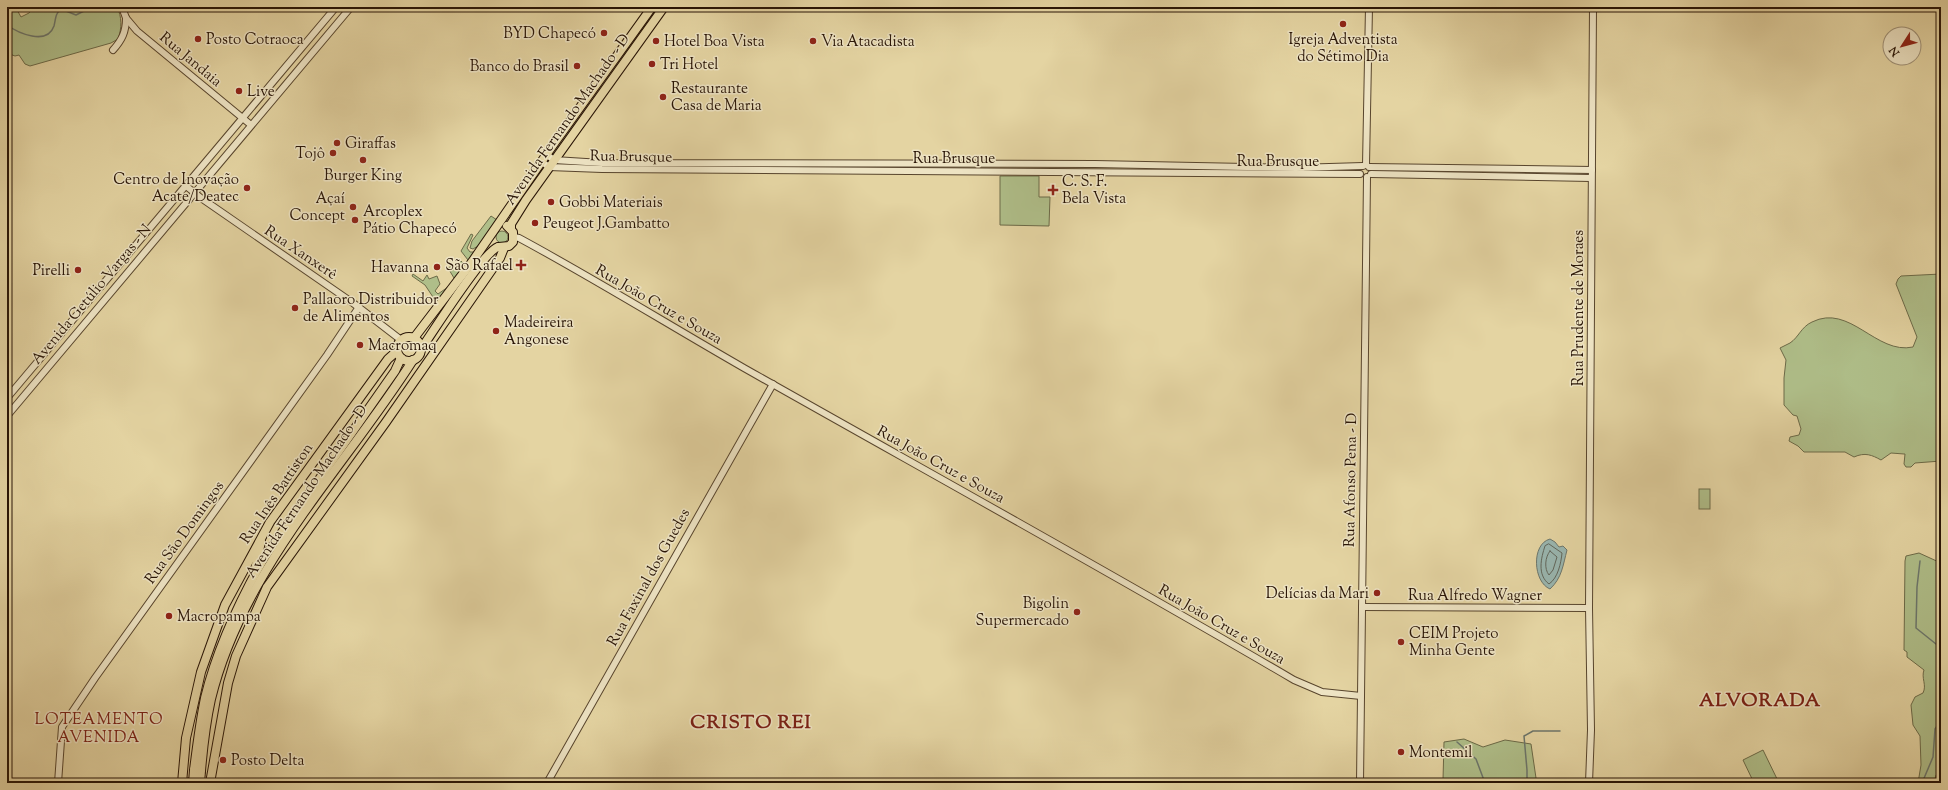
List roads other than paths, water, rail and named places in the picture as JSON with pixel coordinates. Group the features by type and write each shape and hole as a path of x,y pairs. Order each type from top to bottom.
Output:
{"highway":[{"path":"187,783 196,781 204,783"}],"main road":[{"name":"Avenida Fernando Machado - D","path":"498,226 544,158 652,7"},
{"name":"Avenida Fernando Machado - D","path":"511,228 511,224 526,200 664,7"},
{"path":"577,112 585,117"},
{"path":"414,338 498,226 505,225 511,228 514,237 513,242 489,252 421,350 419,356 413,360 407,361 399,354 401,340 407,337 414,338 419,343 421,350"},
{"path":"491,236 493,242 501,247"},
{"path":"210,783 228,682 236,656 267,587 455,325 500,258 501,247"},
{"name":"Avenida Fernando Machado - D","path":"200,783 198,770 205,698 233,618 264,558 395,371 399,354"},
{"name":"Rua Inês Battiston","path":"182,783 186,738 203,664 225,605 262,535 388,359 399,354"},
{"name":"Avenida Fernando Machado - D","path":"193,783 198,770 212,698 240,620 271,561 413,360"},
{"path":"280,567 282,554 301,524 304,513"},
{"path":"254,576 262,535"}],"street":[{"name":"Rua Jandaia","path":"122,7 126,18 146,38 251,125"},
{"name":"Avenida Getúlio Vargas - N","path":"7,398 336,7"},
{"name":"Avenida Getúlio Vargas - N","path":"7,416 351,7"},
{"path":"1369,7 1366,166 1360,168 1360,174 1369,176 1592,178"},
{"name":"Rua Prudente de Moraes","path":"1590,783 1591,730 1589,608 1593,7"},
{"path":"113,50 122,40 126,30 126,18"},
{"path":"230,150 227,143 233,130"},
{"path":"544,158 554,160"},
{"path":"544,158 549,167"},
{"name":"Rua Brusque","path":"554,160 582,165 1095,174 1360,174"},
{"name":"Rua Brusque","path":"549,167 582,165 1095,164 1296,168 1366,166 1592,170"},
{"name":"Rua Afonso Pena - D","path":"1360,783 1369,176 1366,166"},
{"name":"Rua Xanxerê","path":"186,186 359,307 401,340"},
{"name":"Rua João Cruz e Souza","path":"514,237 566,265 655,318 1092,564 1294,680 1322,692 1361,696"},
{"name":"Rua São Domingos","path":"58,783 62,727 323,361 359,307"},
{"name":"Rua Faxinal dos Guedes","path":"547,783 773,384"},
{"name":"Rua Alfredo Wagner","path":"1362,608 1589,608"}],"water":[{"path":"1550,539 1559,547 1563,546 1567,550 1560,576 1550,589 1544,585 1540,579 1536,563 1540,548 1544,542"}],"waterway":[{"path":"7,25 25,34 39,37 50,32 54,26 57,14 61,9 76,15 92,7"},
{"path":"1920,561 1917,587 1916,628 1941,648"},
{"path":"1922,783 1933,757 1935,729 1941,720"},
{"path":"1527,783 1524,736 1533,731 1560,731"},
{"path":"1457,742 1476,759 1485,783"}],"place":[{"name":"Igreja Adventista do Sétimo Dia","path":"1343,24"},
{"name":"BYD Chapecó","path":"604,33"},
{"name":"Posto Cotraoca","path":"198,39"},
{"name":"Hotel Boa Vista","path":"656,41"},
{"name":"Via Atacadista","path":"813,41"},
{"name":"Tri Hotel","path":"652,64"},
{"name":"Banco do Brasil","path":"577,66"},
{"name":"Live","path":"239,91"},
{"name":"Restaurante Casa de Maria","path":"663,97"},
{"name":"Giraffas","path":"337,143"},
{"name":"Tojô","path":"333,153"},
{"name":"Burger King","path":"363,160"},
{"name":"Centro de Inovação Acate/Deatec","path":"247,188"},
{"name":"C. S. F. Bela Vista","path":"1053,190"},
{"name":"Gobbi Materiais","path":"551,202"},
{"name":"Açaí Concept","path":"353,207"},
{"name":"Arcoplex Pátio Chapecó","path":"355,220"},
{"name":"Peugeot J.Gambatto","path":"535,223"},
{"name":"São Rafael","path":"521,265"},
{"name":"Havanna","path":"437,267"},
{"name":"Pirelli","path":"78,270"},
{"name":"Pallaoro Distribuidor de Alimentos","path":"295,308"},
{"name":"Madeireira Angonese","path":"496,331"},
{"name":"Macromaq","path":"360,345"},
{"name":"Delícias da Mari","path":"1377,593"},
{"name":"Bigolin Supermercado","path":"1077,612"},
{"name":"Macropampa","path":"169,616"},
{"name":"CEIM Projeto Minha Gente","path":"1401,642"},
{"name":"Montemil","path":"1401,752"},
{"name":"Posto Delta","path":"223,760"}],"district":[{"name":"ALVORADA","path":"1760,699"},
{"name":"CRISTO REI","path":"751,721"},
{"name":"LOTEAMENTO AVENIDA","path":"99,727"}]}
